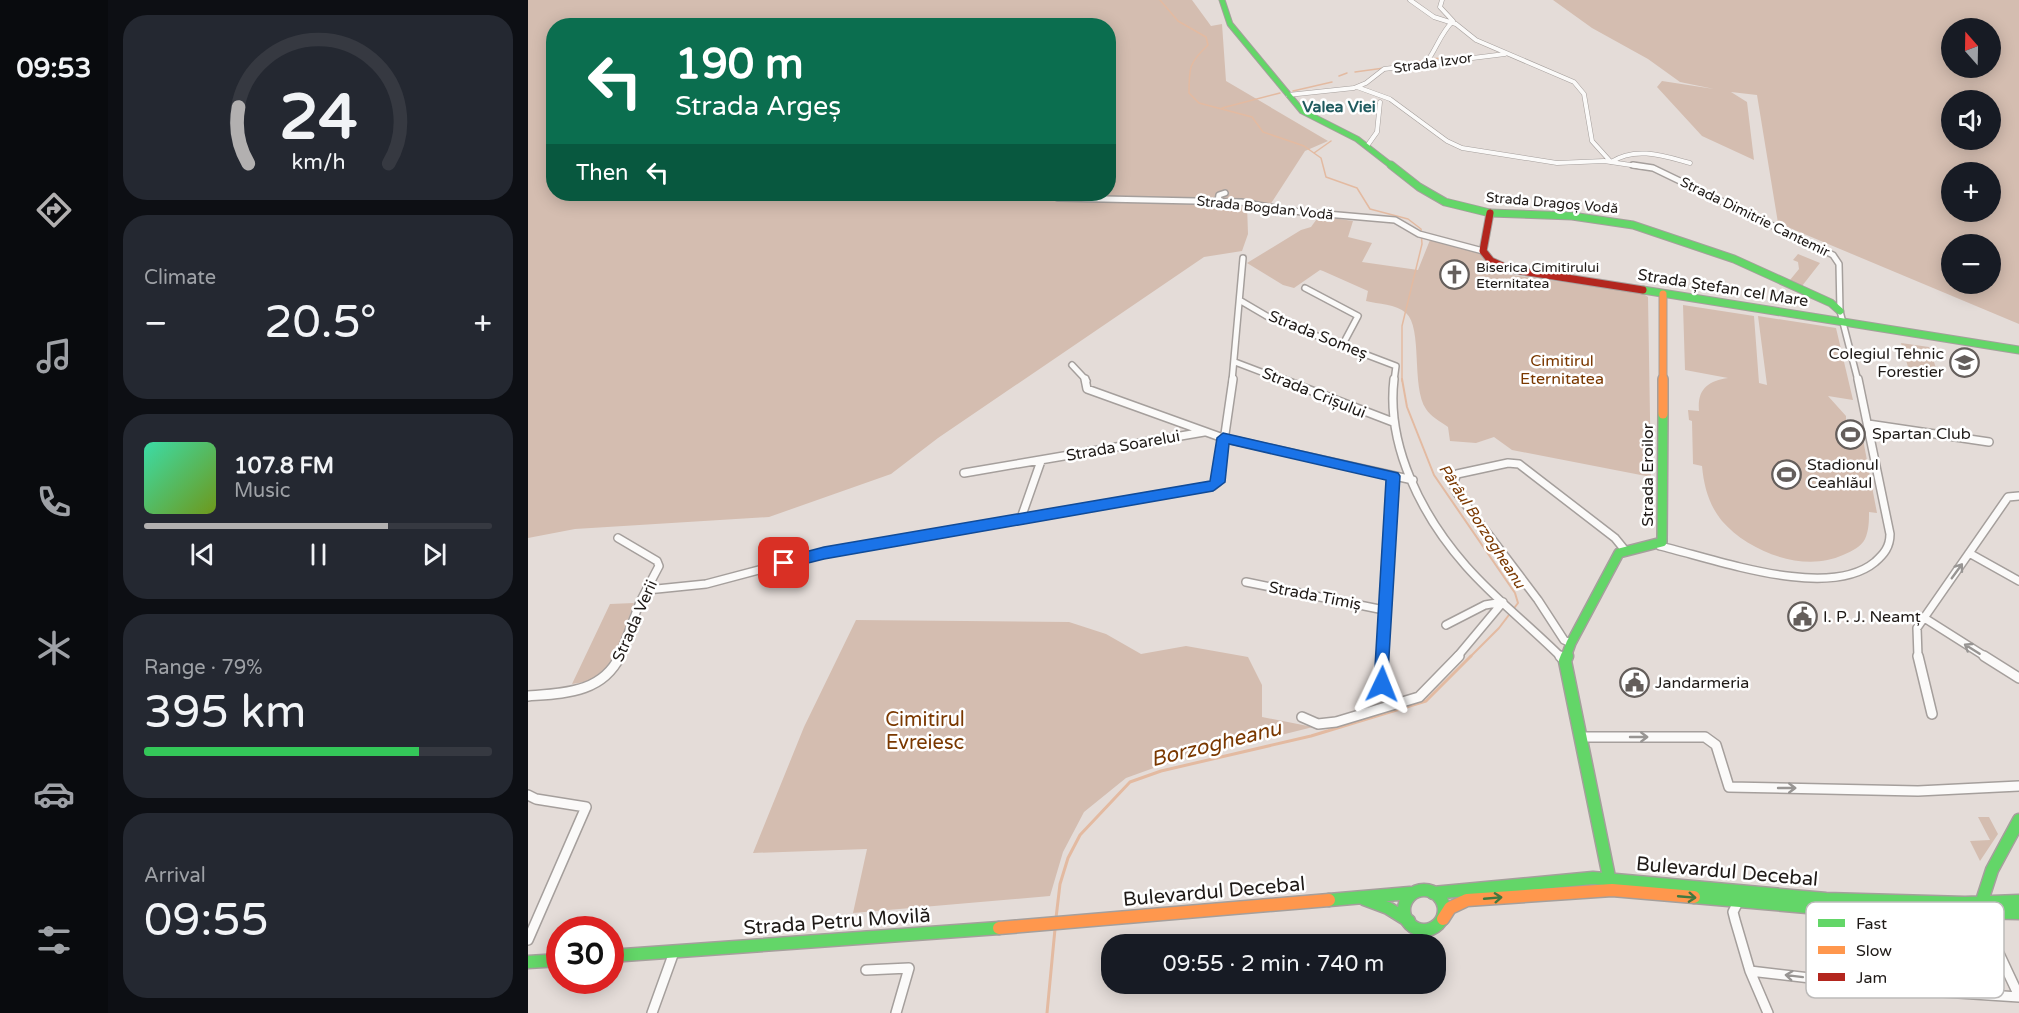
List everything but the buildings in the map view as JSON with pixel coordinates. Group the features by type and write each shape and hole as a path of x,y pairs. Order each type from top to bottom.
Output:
{"street":[{"name":"Strada Dragoș Vodă","path":"1222,0 1230,24 1307,115 1367,146 1438,199 1490,213 1562,216 1633,225 1680,239 1764,271 1831,303 1840,311"},
{"path":"1410,0 1434,17 1460,27 1476,40 1579,86 1584,94 1584,107 1592,142 1609,155 1611,162"},
{"path":"1426,63 1436,49 1440,34 1453,21 1440,7 1442,0"},
{"name":"Strada Izvor","path":"1288,95 1335,93 1357,87 1364,85 1379,70 1514,55"},
{"name":"Strada Dimitrie Cantemir","path":"1357,87 1390,99 1447,141 1471,151 1527,156 1557,163 1611,162 1665,172 1833,255 1839,264 1840,311 1868,424 1890,536 1886,551 1868,568 1855,575 1834,579 1798,579 1659,546"},
{"path":"1367,146 1373,142 1378,131 1380,102"},
{"name":"Strada Dimitrie Cantemir","path":"1611,162 1617,157 1643,153 1690,163"},
{"path":"1218,201 1219,195 1225,193"},
{"name":"Strada Bogdan Vodă","path":"1116,199 1218,201 1395,220 1419,234 1431,237"},
{"path":"1483,250 1490,213"},
{"name":"Strada Ștefan cel Mare","path":"1431,237 1483,250 1491,261 1509,269 2019,350"},
{"path":"647,590 706,584 824,553 1213,486 1218,482 1235,362 1243,258"},
{"path":"1305,288 1358,316 1342,346"},
{"name":"Strada Eroilor","path":"1624,549 1637,544 1659,546 1663,534 1663,294"},
{"name":"Strada Someș","path":"1241,301 1270,318 1396,366 1393,422"},
{"name":"Strada Crișului","path":"1235,362 1393,422"},
{"path":"1072,365 1088,382 1087,389 1223,438 1413,480"},
{"path":"1393,422 1394,432 1413,480 1454,551 1465,565 1565,661"},
{"path":"1868,424 1989,442"},
{"name":"Strada Soarelui","path":"964,473 1206,431"},
{"path":"1021,518 1041,461"},
{"path":"1571,643 1564,640 1538,600 1457,493 1454,484 1457,474 1508,463 1519,464 1615,538 1624,549 1615,559 1571,643 1565,661 1612,890"},
{"path":"1382,684 1384,610 1393,476"},
{"path":"1926,620 1925,615 2008,496 2019,496"},
{"name":"Strada Verii","path":"528,696 579,690 597,685 606,678 621,657 647,590 659,566 657,561 618,538"},
{"path":"1970,553 2019,581"},
{"name":"Strada Timiș","path":"1246,582 1384,610"},
{"path":"1446,625 1485,604 1505,604"},
{"path":"1302,717 1318,724 1336,722 1419,697 1505,604"},
{"path":"1926,620 2019,678"},
{"path":"1926,620 1917,628 1917,652 1932,714"},
{"path":"1580,737 1705,737 1716,745 1729,788 1866,788 1918,791 2019,786"},
{"path":"528,795 536,799 586,807 528,940"},
{"path":"1982,902 1992,870 2019,820"},
{"name":"Bulevardul Decebal","path":"1433,893 1537,882 1609,878 1877,902"},
{"path":"1423,889 1433,893 1442,904 1443,919 1440,925 1429,931 1417,928 1410,921 1405,906 1410,893 1423,889"},
{"name":"Bulevardul Decebal","path":"1443,919 1450,908 1467,900 1612,890 1806,907"},
{"name":"Bulevardul Decebal","path":"1067,923 1364,899 1410,893"},
{"name":"Bulevardul Decebal","path":"1364,899 1388,908 1410,921"},
{"name":"Bulevardul Decebal","path":"2004,904 2019,901"},
{"path":"1738,902 1733,912 1734,920 1750,970 1768,1013"},
{"name":"Bulevardul Decebal","path":"2004,911 2019,913"},
{"name":"Strada Petru Movilă","path":"624,955 1067,923"},
{"path":"652,1013 674,952"},
{"path":"528,962 546,961"},
{"path":"2004,962 2019,996 2004,995"},
{"path":"866,970 909,968 896,1013"},
{"path":"1750,970 1806,977"}],"green space":[{"path":"528,0 1192,0 1211,26 1222,24 1226,81 1328,141 1305,151 1268,208 1247,205 1248,234 1242,251 1204,257 938,438 891,474 769,517 575,529 528,538"},
{"path":"1553,0 2019,0 2019,324 1947,294 2001,294 2001,234 1941,234 1941,291 1778,223 1757,95 1731,92 1747,102 1754,160 1702,136 1657,87 1662,81 1714,89 1680,82 1648,59 1592,28"},
{"name":"Cimitirul Eternitatea","path":"1319,216 1353,221 1348,237 1372,243 1362,262 1418,270 1430,240 1480,252 1485,256 1483,271 1642,293 1648,297 1651,477 1512,450 1494,437 1476,443 1450,441 1448,427 1430,414 1422,399 1414,331 1406,313 1392,306 1366,301 1368,291 1320,270 1294,288 1283,285 1247,263 1301,230 1311,227"},
{"path":"1798,254 1820,263 1802,286 1790,280 1799,269 1798,262 1793,260"},
{"name":"Stadionul Ceahlăul","path":"1683,305 1754,316 1759,383 1767,385 1758,316 1836,328 1853,400 1828,396 1846,416 1853,432 1862,434 1877,513 1869,512 1866,536 1859,547 1828,560 1811,562 1795,560 1762,550 1747,542 1733,532 1717,515 1708,495 1702,466 1693,464 1692,421 1689,420 1688,410 1699,411 1700,397 1705,387 1715,381 1728,378 1685,370"},
{"path":"1901,343 1929,347 1937,371 1908,367"},
{"path":"634,603 612,667 591,681 572,684 610,604"},
{"name":"Cimitirul Evreiesc","path":"856,620 1069,622 1106,634 1141,654 1186,646 1248,657 1262,685 1262,717 1313,727 1162,765 1126,778 1084,812 1063,852 1050,896 853,913 867,849 753,853 804,727"},
{"path":"1978,817 1989,817 1998,834 1980,861 1970,841 1990,840"}],"waterway":[{"name":"Pârâul Borzogheanu","path":"1160,0 1178,21 1206,37 1208,45 1191,66 1189,77 1189,93 1199,103 1252,117 1263,132 1304,146 1321,158 1326,177 1357,188 1370,209 1408,219 1421,229 1422,244 1402,326 1402,379"},
{"path":"1430,59 1468,56"},
{"path":"1398,65 1425,60"},
{"path":"1355,72 1384,68"},
{"path":"1339,76 1347,73"},
{"path":"1293,91 1332,82"},
{"path":"1222,108 1280,93"},
{"path":"1314,153 1331,141"},
{"name":"Borzogheanu","path":"1056,918 1060,884 1068,858 1080,835 1130,782 1161,771 1311,736 1426,701 1499,628 1518,603 1515,593 1434,475 1407,407 1402,379"},
{"name":"Borzogheanu","path":"1047,1013 1055,929"}],"traffic: fast":[{"path":"1222,0 1230,24 1302,111 1357,139 1419,187 1445,202 1490,213 1572,216 1633,225 1734,259 1831,303 1840,311"},
{"path":"1643,290 2019,350"},
{"path":"1610,882 1565,661 1571,643 1619,553 1662,542 1663,414"},
{"path":"1982,902 1992,870 2019,820"},
{"path":"1433,893 1593,878 1826,899 1930,902"},
{"path":"1424,890 1438,896 1444,910 1438,924 1424,930 1410,924 1404,910 1410,896 1424,890"},
{"path":"1329,900 1410,893"},
{"path":"1694,897 1806,907"},
{"path":"1364,899 1388,908 1409,921"},
{"path":"1992,902 2019,901"},
{"path":"2004,913 2019,913"},
{"path":"624,955 999,928"},
{"path":"528,962 546,961"}],"traffic: slow":[{"path":"1663,294 1663,414"},
{"path":"1443,919 1450,908 1467,900 1612,890 1694,897"},
{"path":"999,928 1329,900"}],"traffic: jam":[{"path":"1490,213 1483,251 1491,261 1509,269 1643,290"}],"place":[{"name":"Biserica Cimitirului Eternitatea","path":"1455,275"},
{"name":"Colegiul Tehnic Forestier","path":"1965,363"},
{"name":"Spartan Club","path":"1851,434"},
{"name":"Stadionul Ceahlăul","path":"1786,474"},
{"name":"I. P. J. Neamț","path":"1802,617"},
{"name":"Jandarmeria","path":"1634,683"}],"district":[{"name":"Valea Viei","path":"1339,107"}],"route":[{"path":"784,563 824,553 1213,486 1218,482 1223,438 1393,476 1384,610 1382,684"}]}
